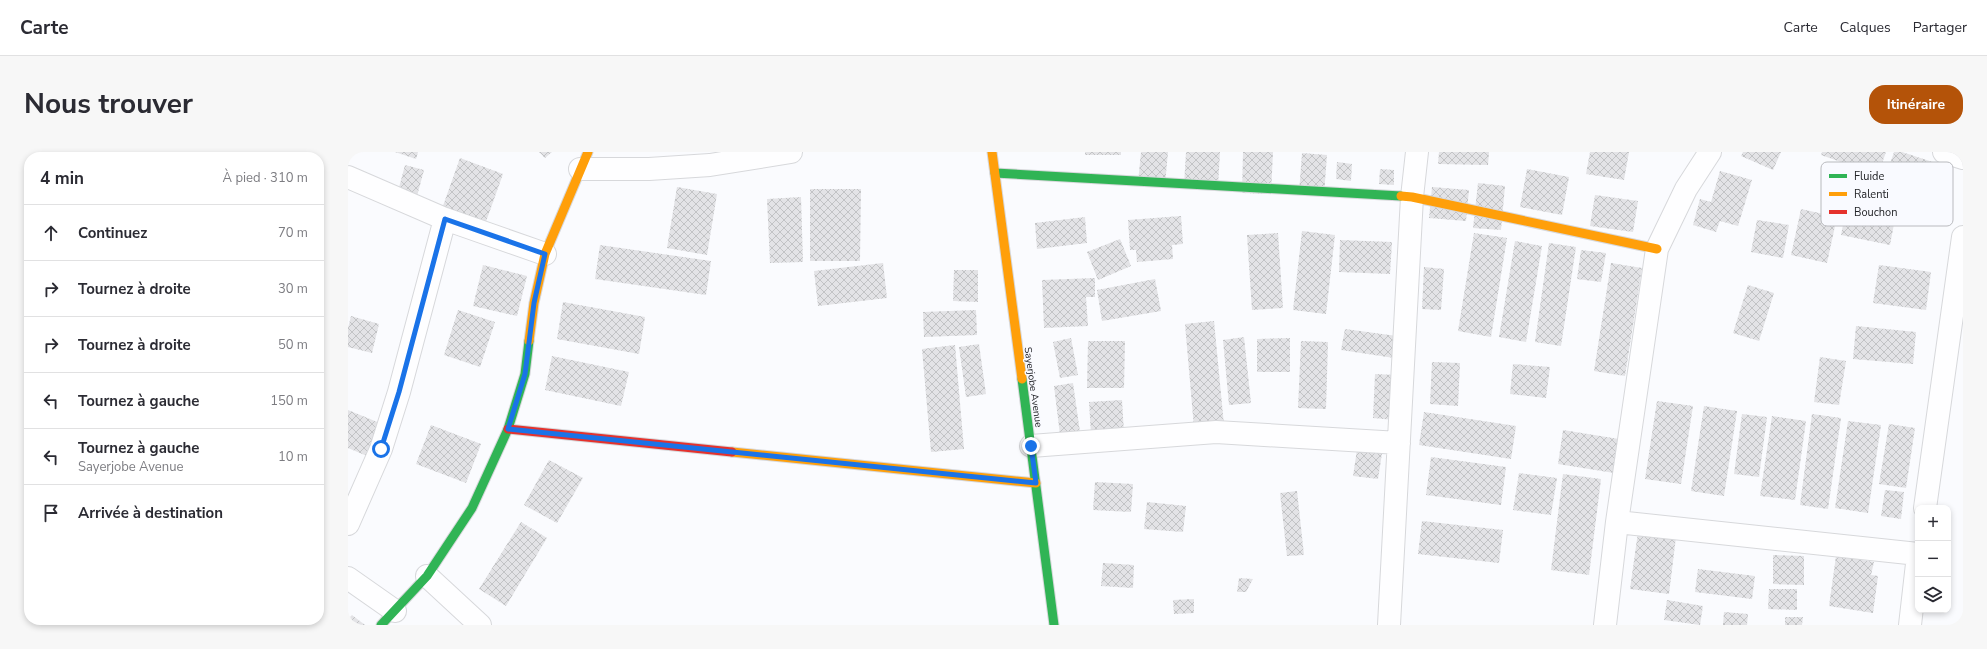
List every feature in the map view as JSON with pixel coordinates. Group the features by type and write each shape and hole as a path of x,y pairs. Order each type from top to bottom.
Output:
{"street":[{"path":"348,578 388,618 427,576 472,508 508,429 525,374 534,303 545,254 584,161 649,169 710,165 791,152"},
{"name":"Sayerjobe Avenue","path":"992,152 1054,625"},
{"path":"1389,625 1412,197 1417,152"},
{"path":"1605,625 1617,522 1657,249 1686,189 1710,152"},
{"path":"1944,152 1963,158"},
{"path":"995,173 1412,197 1657,249"},
{"path":"348,177 445,219 545,254"},
{"path":"348,524 385,435 399,392 445,219"},
{"path":"1925,505 1963,237"},
{"path":"508,429 1036,483"},
{"path":"1031,446 1216,432 1399,443"},
{"path":"1617,522 1915,554"},
{"path":"427,576 480,625"},
{"path":"1910,625 1915,577"}],"building":[{"path":"395,152 418,152 416,159"},
{"path":"539,152 552,152 545,158"},
{"path":"1085,152 1121,152 1121,155 1085,155"},
{"path":"1141,152 1168,152 1165,185 1138,183"},
{"path":"1186,152 1220,152 1218,187 1184,185"},
{"path":"1243,152 1273,152 1271,194 1242,193"},
{"path":"1439,152 1489,152 1488,165 1438,164"},
{"path":"1590,152 1629,152 1624,180 1586,174"},
{"path":"1743,152 1781,152 1773,170 1741,156"},
{"path":"1822,152 1886,152 1883,162 1841,162 1821,155"},
{"path":"1894,152 1902,152 1933,162 1891,162"},
{"path":"1302,153 1327,155 1324,195 1299,193"},
{"path":"460,158 503,174 482,233 439,217"},
{"path":"1337,162 1352,164 1351,181 1336,179"},
{"path":"405,165 424,170 416,200 397,195"},
{"path":"1380,169 1394,170 1394,185 1379,184"},
{"path":"1527,169 1569,177 1562,215 1520,207"},
{"path":"1720,171 1752,180 1738,226 1720,221 1716,232 1693,225 1700,199 1711,202"},
{"path":"1478,183 1505,186 1501,230 1473,228"},
{"path":"677,187 717,194 707,255 667,248"},
{"path":"1432,187 1469,190 1466,221 1429,218"},
{"path":"810,189 861,189 860,261 810,261"},
{"path":"1595,195 1638,201 1633,232 1590,226"},
{"path":"801,197 803,262 770,263 767,199"},
{"path":"1801,209 1821,213 1821,226 1835,226 1827,263 1791,255"},
{"path":"1181,216 1183,244 1172,245 1173,259 1137,262 1136,250 1130,250 1128,220"},
{"path":"1085,217 1087,243 1037,249 1035,223"},
{"path":"1757,220 1789,225 1783,258 1751,252"},
{"path":"1843,226 1894,226 1890,245 1841,235"},
{"path":"1302,231 1335,235 1326,314 1293,310"},
{"path":"1278,233 1283,308 1252,310 1247,235"},
{"path":"1474,233 1507,238 1491,337 1458,331"},
{"path":"1120,239 1131,266 1098,280 1087,252"},
{"path":"1340,240 1392,242 1390,274 1339,272"},
{"path":"1515,241 1542,246 1526,342 1499,337"},
{"path":"1549,243 1576,247 1561,346 1535,342"},
{"path":"600,245 711,261 706,295 595,279"},
{"path":"1581,250 1606,253 1601,282 1577,279"},
{"path":"883,263 887,298 818,306 814,271"},
{"path":"1611,263 1642,268 1625,376 1594,371"},
{"path":"483,265 527,276 517,316 473,306"},
{"path":"1879,265 1931,272 1926,310 1873,303"},
{"path":"1424,267 1444,269 1441,310 1422,309"},
{"path":"954,270 978,270 978,302 953,301"},
{"path":"1095,278 1095,297 1086,297 1088,326 1044,328 1042,280"},
{"path":"1155,279 1161,311 1102,321 1097,290"},
{"path":"1748,285 1774,293 1759,341 1733,333"},
{"path":"563,302 645,317 639,354 557,339"},
{"path":"458,310 495,322 480,367 444,355"},
{"path":"976,310 977,335 924,337 923,312"},
{"path":"351,316 379,324 372,353 348,347 348,328"},
{"path":"1214,321 1224,425 1194,428 1185,324"},
{"path":"1856,326 1916,332 1913,364 1853,359"},
{"path":"1345,329 1397,336 1394,358 1341,350"},
{"path":"1244,337 1251,403 1229,405 1223,340"},
{"path":"1071,338 1078,375 1060,378 1053,342"},
{"path":"1290,338 1290,372 1257,372 1257,339"},
{"path":"1088,341 1125,341 1124,388 1087,388"},
{"path":"1301,341 1328,342 1326,409 1298,408"},
{"path":"979,344 986,394 966,397 959,347"},
{"path":"955,345 964,449 931,452 922,349"},
{"path":"552,356 629,372 621,406 545,390"},
{"path":"1820,357 1846,361 1839,405 1814,402"},
{"path":"1432,362 1460,363 1458,406 1430,404"},
{"path":"1513,364 1550,367 1546,398 1510,394"},
{"path":"1375,374 1396,375 1394,420 1373,418"},
{"path":"1073,383 1080,432 1060,435 1054,386"},
{"path":"1122,400 1124,433 1091,435 1089,402"},
{"path":"1657,401 1693,406 1681,484 1645,479"},
{"path":"1704,406 1737,411 1724,496 1691,491"},
{"path":"348,410 392,428 379,461 348,448"},
{"path":"1424,412 1516,426 1511,459 1419,445"},
{"path":"1742,414 1767,417 1759,477 1734,474"},
{"path":"1812,414 1841,418 1828,509 1800,505"},
{"path":"1772,416 1806,421 1795,500 1760,496"},
{"path":"1848,421 1881,425 1868,513 1835,508"},
{"path":"1889,424 1915,428 1906,488 1879,484"},
{"path":"431,425 481,444 466,483 416,464"},
{"path":"1563,430 1619,439 1614,473 1558,464"},
{"path":"1358,443 1383,447 1378,479 1353,476"},
{"path":"1431,457 1506,467 1501,505 1426,495"},
{"path":"549,460 583,478 557,523 524,505"},
{"path":"1519,473 1557,478 1551,515 1513,510"},
{"path":"1563,474 1601,479 1589,575 1551,570"},
{"path":"1095,482 1133,484 1131,512 1093,510"},
{"path":"1885,490 1904,492 1901,519 1881,516"},
{"path":"1297,491 1304,555 1287,556 1280,493"},
{"path":"1147,502 1186,506 1183,532 1144,529"},
{"path":"1422,521 1503,530 1499,563 1418,554"},
{"path":"521,522 547,538 506,606 479,589"},
{"path":"1638,532 1676,537 1669,594 1630,589"},
{"path":"1773,555 1804,556 1804,585 1773,584"},
{"path":"1836,556 1874,562 1871,575 1878,576 1873,613 1829,606"},
{"path":"1103,563 1134,565 1133,588 1101,586"},
{"path":"1698,569 1755,576 1752,599 1695,592"},
{"path":"1239,578 1253,579 1246,592 1237,592"},
{"path":"1769,589 1797,589 1797,610 1768,609"},
{"path":"1194,599 1194,613 1174,614 1173,600"},
{"path":"1667,600 1703,606 1700,625 1664,620"},
{"path":"1724,612 1748,614 1747,625 1723,625"},
{"path":"352,615 365,625 348,625 348,619"},
{"path":"1785,617 1803,617 1802,625 1785,625"}],"traffic: fast":[{"path":"995,173 1401,196"},
{"path":"381,625 427,576 472,508 508,429 525,374 529,341"},
{"path":"1022,379 1054,625"}],"traffic: slow":[{"path":"529,341 534,303 545,254 588,152"},
{"path":"992,152 1022,379"},
{"path":"1401,196 1412,197 1657,249"},
{"path":"732,452 1036,483"}],"traffic: jam":[{"path":"508,429 732,452"}],"route":[{"path":"381,449 399,392 445,219 545,254 534,303 525,374 508,429 1036,483 1031,446"}]}
